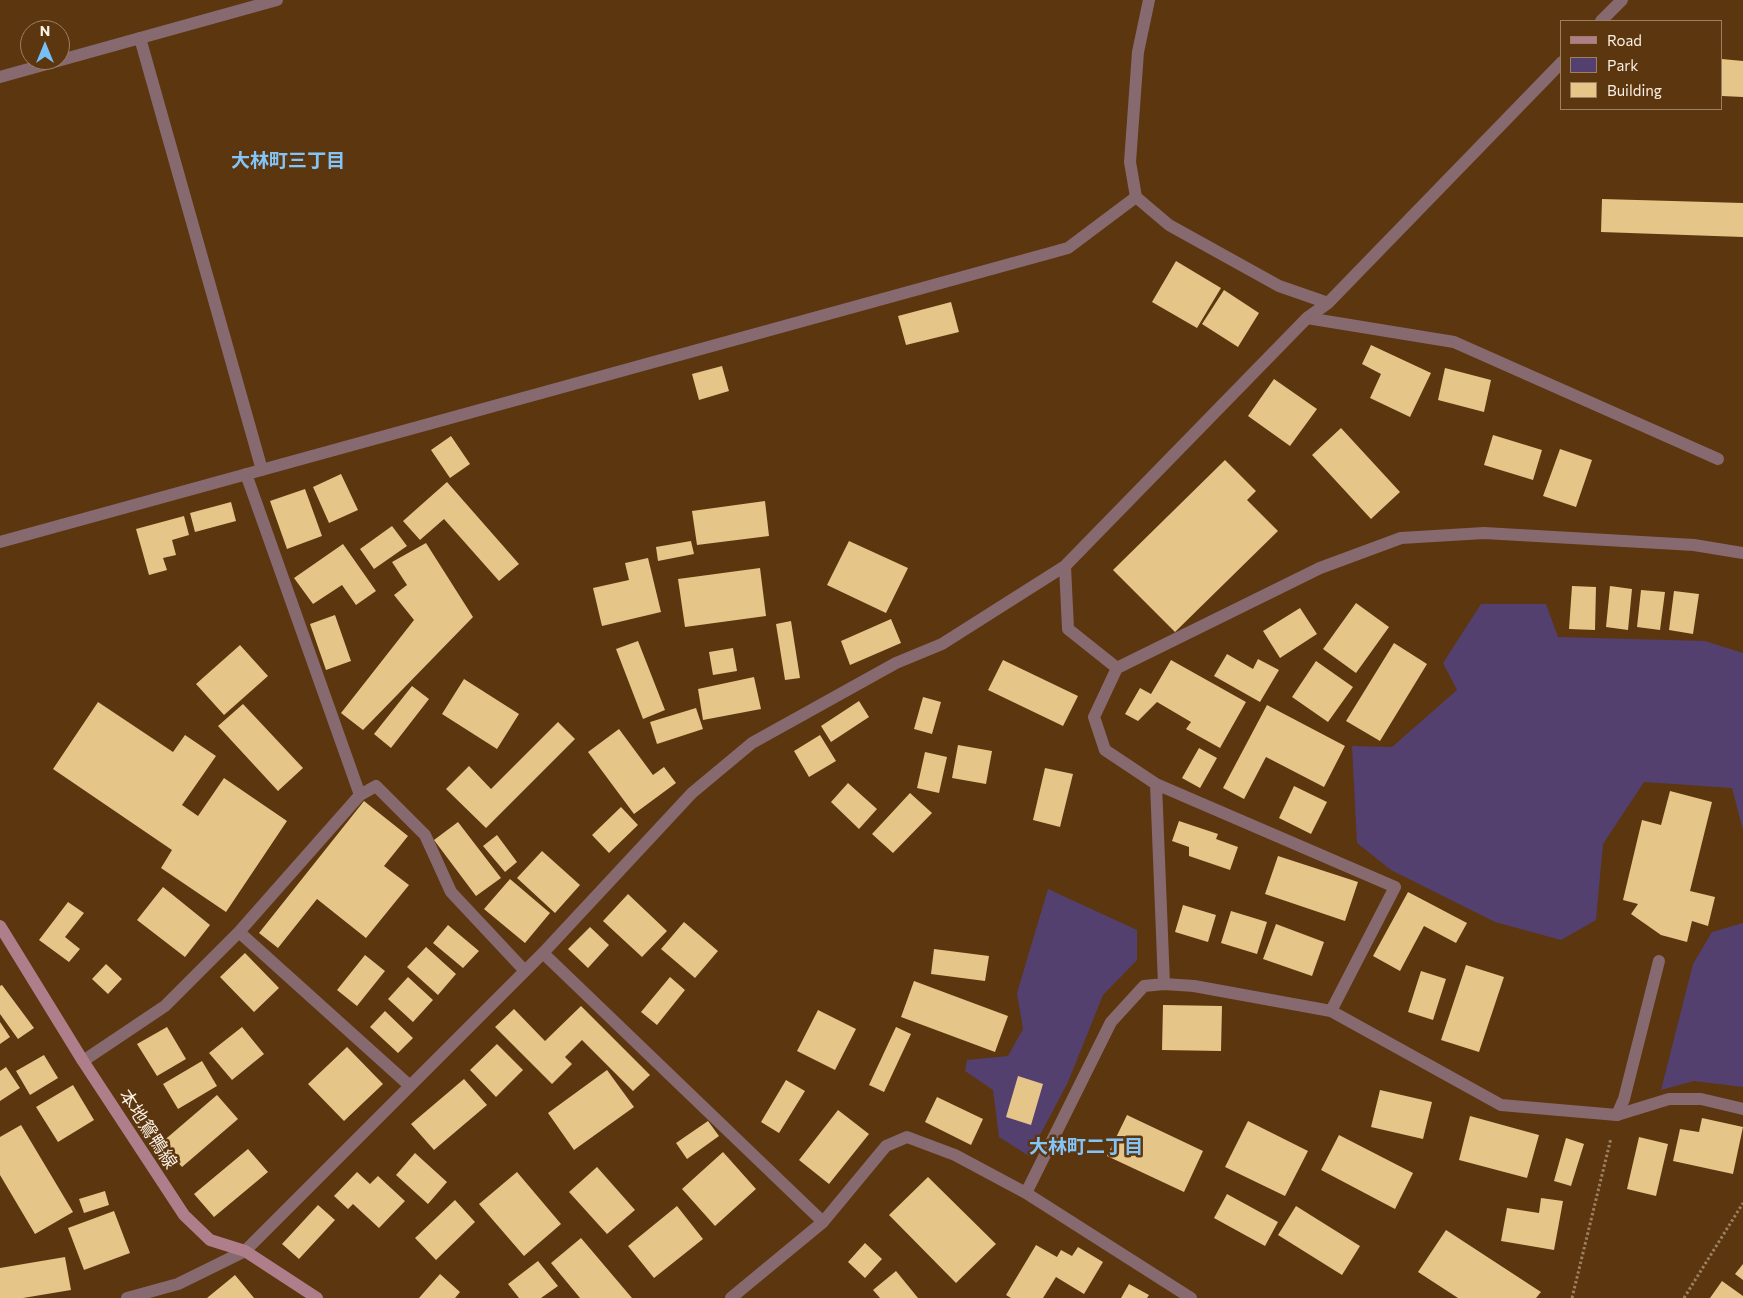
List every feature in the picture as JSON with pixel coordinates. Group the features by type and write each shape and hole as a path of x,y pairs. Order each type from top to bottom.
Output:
{"main road":[{"name":"本地鴛鴨線","path":"0,926 83,1060 184,1215 210,1240 245,1251 317,1298"}],"street":[{"path":"0,77 277,0"},
{"path":"1149,0 1138,52 1130,162 1136,197 1169,225 1279,286 1328,303"},
{"path":"1602,20 1622,0"},
{"path":"140,38 262,470"},
{"path":"127,1298 178,1284 245,1251 544,952 692,793 752,743 896,663 942,644 1064,566 1307,318 1328,303 1560,64"},
{"path":"0,542 1068,248 1136,197"},
{"path":"1307,318 1454,342 1718,459"},
{"path":"246,474 360,795"},
{"path":"1330,1011 1395,887 1156,784 1105,750 1094,717 1117,668 1320,568 1401,538 1484,533 1694,545 1743,553"},
{"path":"1064,566 1068,629 1117,668"},
{"path":"1156,784 1164,984"},
{"path":"83,1060 165,1006 239,932 360,795 376,786 425,835 451,892 525,971"},
{"path":"239,932 410,1086"},
{"path":"544,952 823,1222"},
{"path":"1617,1115 1624,1099 1659,961"},
{"path":"1026,1193 1110,1022 1144,986 1164,984 1194,986 1330,1011 1501,1105 1617,1115 1670,1100 1701,1099 1743,1109"},
{"path":"731,1298 823,1222 886,1146 907,1137 955,1155 1026,1193 1191,1298"}],"path":[{"path":"1572,1298 1617,1115"},
{"path":"1684,1298 1743,1203"}],"green space":[{"path":"1481,604 1546,604 1558,637 1705,641 1743,653 1743,830 1732,788 1644,782 1603,844 1596,920 1561,940 1495,922 1391,870 1357,843 1352,746 1392,747 1457,690 1443,663"},
{"path":"1048,889 1137,930 1137,960 1103,995 1068,1082 1029,1156 999,1137 993,1090 965,1071 967,1060 1008,1056 1023,1029 1017,993"},
{"path":"1743,923 1743,1087 1694,1081 1661,1090 1693,964 1712,932"}],"building":[{"path":"1723,59 1743,61 1743,97 1723,96"},
{"path":"1602,199 1743,203 1743,237 1601,232"},
{"path":"1176,261 1221,288 1197,328 1152,302"},
{"path":"1224,290 1259,313 1238,347 1202,324"},
{"path":"951,302 959,332 906,345 898,316"},
{"path":"1371,345 1431,373 1410,417 1370,398 1381,374 1362,364"},
{"path":"722,366 729,391 699,400 692,374"},
{"path":"1445,368 1491,380 1484,412 1438,400"},
{"path":"1274,379 1317,409 1290,446 1248,416"},
{"path":"1341,428 1400,492 1371,519 1312,455"},
{"path":"1493,435 1542,450 1533,480 1484,465"},
{"path":"451,436 470,464 450,478 431,450"},
{"path":"1560,449 1592,460 1576,507 1543,496"},
{"path":"1225,460 1256,491 1247,500 1278,531 1175,632 1113,570"},
{"path":"341,474 358,510 329,523 313,487"},
{"path":"447,482 519,564 499,581 444,519 420,540 403,521"},
{"path":"305,489 322,536 287,549 270,501"},
{"path":"765,501 769,536 697,545 692,511"},
{"path":"231,502 236,521 195,532 190,513"},
{"path":"184,516 189,535 172,540 176,555 163,558 167,570 149,575 136,529"},
{"path":"392,526 407,546 374,569 360,549"},
{"path":"691,541 694,554 658,561 656,547"},
{"path":"849,541 908,568 886,613 827,585"},
{"path":"426,543 473,617 363,730 341,713 414,620 394,595 407,585 392,562"},
{"path":"343,544 376,591 356,605 342,585 313,604 294,578"},
{"path":"648,558 661,612 602,626 593,588 629,580 625,563"},
{"path":"760,568 766,616 685,627 678,579"},
{"path":"1572,586 1596,587 1595,630 1569,629"},
{"path":"1610,586 1632,589 1628,630 1606,627"},
{"path":"1641,590 1665,592 1660,630 1637,627"},
{"path":"1674,591 1699,594 1693,634 1669,630"},
{"path":"1356,603 1389,627 1356,673 1323,649"},
{"path":"1300,608 1317,634 1280,658 1263,631"},
{"path":"335,615 351,661 326,670 310,624"},
{"path":"891,619 901,643 850,665 841,641"},
{"path":"791,621 800,678 785,680 776,624"},
{"path":"638,641 665,710 643,719 616,649"},
{"path":"1394,643 1427,664 1380,741 1346,721"},
{"path":"240,645 268,676 224,715 196,684"},
{"path":"733,648 737,671 713,675 709,652"},
{"path":"1227,654 1253,669 1258,659 1279,670 1260,702 1214,676"},
{"path":"1003,660 1078,696 1063,726 988,690"},
{"path":"1171,660 1246,702 1220,748 1186,729 1191,722 1157,702 1138,721 1125,714 1140,688 1151,694"},
{"path":"1316,661 1353,687 1328,722 1292,697"},
{"path":"754,677 761,709 703,720 698,689"},
{"path":"464,679 519,714 497,749 442,714"},
{"path":"412,686 429,699 391,748 374,734"},
{"path":"923,697 941,702 932,734 914,729"},
{"path":"859,701 869,717 831,742 821,726"},
{"path":"98,702 173,752 185,735 216,756 182,805 198,816 224,778 287,821 226,912 161,868 172,850 53,769"},
{"path":"243,704 303,768 278,791 218,726"},
{"path":"1267,705 1345,746 1324,787 1266,757 1244,799 1223,788"},
{"path":"696,708 703,729 657,744 650,722"},
{"path":"558,722 575,739 486,828 446,789 469,766 491,789"},
{"path":"619,729 653,775 664,767 676,783 634,814 588,752"},
{"path":"820,735 836,761 809,777 794,751"},
{"path":"958,745 992,751 986,784 952,778"},
{"path":"1199,748 1217,758 1200,788 1182,778"},
{"path":"925,752 947,757 939,793 917,788"},
{"path":"1045,768 1073,774 1060,827 1033,820"},
{"path":"848,783 877,809 859,829 831,802"},
{"path":"1294,786 1327,802 1311,834 1279,818"},
{"path":"1670,791 1712,802 1690,891 1715,897 1708,926 1692,921 1687,942 1661,935 1631,914 1638,904 1623,900 1642,820 1661,825"},
{"path":"910,793 932,813 893,853 872,834"},
{"path":"364,801 408,836 384,866 409,885 366,938 317,899 278,948 259,933"},
{"path":"621,807 638,825 609,853 592,835"},
{"path":"1179,821 1218,834 1216,839 1238,847 1230,870 1189,856 1189,847 1172,841"},
{"path":"458,822 501,878 476,896 434,840"},
{"path":"497,835 517,862 505,872 483,846"},
{"path":"542,851 580,885 555,913 517,878"},
{"path":"1278,856 1358,882 1345,921 1265,894"},
{"path":"510,879 550,913 525,943 484,909"},
{"path":"163,887 210,925 185,957 137,920"},
{"path":"1408,892 1467,923 1456,943 1424,926 1400,971 1373,956"},
{"path":"628,894 667,931 642,957 603,921"},
{"path":"68,902 84,913 65,937 80,949 69,962 39,940"},
{"path":"1183,905 1216,915 1208,942 1175,932"},
{"path":"1231,911 1267,922 1257,954 1221,943"},
{"path":"684,922 718,951 695,978 661,949"},
{"path":"1276,924 1324,942 1312,976 1263,959"},
{"path":"448,925 479,951 463,968 433,943"},
{"path":"590,927 609,945 588,968 568,949"},
{"path":"426,947 456,974 438,995 407,967"},
{"path":"934,949 989,956 985,981 931,974"},
{"path":"245,953 279,988 254,1012 220,977"},
{"path":"365,955 385,971 357,1006 337,990"},
{"path":"106,964 122,979 108,994 92,979"},
{"path":"1466,965 1504,977 1479,1052 1441,1040"},
{"path":"1421,971 1446,979 1433,1020 1408,1012"},
{"path":"408,977 433,1000 413,1022 388,999"},
{"path":"670,977 685,990 657,1025 641,1012"},
{"path":"914,981 1008,1016 995,1052 901,1017"},
{"path":"2,985 34,1028 18,1039 0,1014 0,986"},
{"path":"1163,1005 1222,1006 1221,1051 1162,1050"},
{"path":"581,1006 650,1075 633,1091 582,1040 565,1057 572,1064 552,1084 495,1027 514,1009 545,1041"},
{"path":"818,1010 856,1029 835,1070 797,1051"},
{"path":"385,1011 413,1038 398,1053 370,1027"},
{"path":"0,1022 10,1037 0,1044"},
{"path":"167,1027 186,1059 157,1076 137,1044"},
{"path":"242,1027 264,1054 232,1080 209,1053"},
{"path":"896,1027 911,1034 884,1092 869,1085"},
{"path":"497,1044 523,1070 496,1097 470,1070"},
{"path":"347,1047 383,1084 344,1121 308,1084"},
{"path":"44,1055 58,1078 30,1095 16,1071"},
{"path":"202,1061 217,1086 178,1109 163,1084"},
{"path":"6,1067 20,1088 0,1101 0,1071"},
{"path":"607,1070 634,1107 574,1150 548,1113"},
{"path":"1018,1076 1043,1084 1031,1125 1006,1117"},
{"path":"464,1079 487,1105 434,1150 411,1124"},
{"path":"786,1080 805,1091 779,1133 761,1122"},
{"path":"73,1085 94,1120 58,1142 36,1107"},
{"path":"1380,1090 1432,1102 1423,1139 1371,1127"},
{"path":"217,1095 238,1119 182,1167 161,1143"},
{"path":"937,1097 983,1119 971,1145 925,1122"},
{"path":"838,1110 869,1134 829,1184 799,1160"},
{"path":"1127,1115 1203,1151 1184,1192 1107,1156"},
{"path":"1470,1116 1539,1135 1527,1178 1459,1160"},
{"path":"1702,1118 1743,1127 1733,1174 1673,1161 1680,1129 1699,1132"},
{"path":"708,1121 719,1136 687,1159 676,1143"},
{"path":"1248,1121 1308,1151 1285,1196 1225,1167"},
{"path":"21,1125 73,1212 35,1234 0,1175 0,1137"},
{"path":"1339,1135 1413,1173 1395,1209 1321,1170"},
{"path":"1639,1137 1668,1144 1656,1196 1627,1189"},
{"path":"1566,1138 1584,1144 1571,1186 1554,1181"},
{"path":"248,1149 268,1172 214,1217 194,1194"},
{"path":"723,1152 756,1189 715,1226 682,1189"},
{"path":"415,1153 447,1182 428,1204 396,1175"},
{"path":"597,1167 635,1210 607,1234 569,1192"},
{"path":"357,1172 370,1184 378,1176 405,1201 379,1228 353,1204 348,1209 334,1196"},
{"path":"517,1172 561,1224 524,1256 479,1204"},
{"path":"928,1177 996,1244 956,1283 889,1215"},
{"path":"105,1191 109,1205 84,1213 79,1199"},
{"path":"1227,1194 1278,1222 1265,1246 1214,1218"},
{"path":"1541,1198 1563,1201 1554,1250 1501,1241 1507,1208 1539,1213"},
{"path":"455,1200 475,1222 436,1260 415,1238"},
{"path":"318,1205 335,1220 299,1259 282,1244"},
{"path":"677,1206 703,1239 654,1278 628,1246"},
{"path":"1296,1206 1360,1246 1342,1275 1278,1235"},
{"path":"114,1211 130,1253 84,1270 68,1228"},
{"path":"1446,1230 1541,1292 1536,1298 1458,1298 1418,1272"},
{"path":"581,1238 632,1298 580,1298 551,1263"},
{"path":"865,1243 882,1259 865,1278 848,1262"},
{"path":"1036,1245 1057,1257 1061,1250 1072,1256 1078,1247 1103,1262 1084,1294 1056,1277 1043,1298 1011,1298 1006,1295"},
{"path":"65,1257 71,1290 23,1298 0,1298 0,1268"},
{"path":"538,1261 558,1286 541,1298 519,1298 508,1284"},
{"path":"1743,1264 1743,1280 1735,1274"},
{"path":"896,1271 918,1298 880,1298 873,1290"},
{"path":"440,1274 460,1292 455,1298 419,1298"},
{"path":"235,1275 254,1298 207,1298"},
{"path":"1722,1281 1743,1296 1743,1298 1710,1298"},
{"path":"1129,1284 1149,1295 1147,1298 1121,1298"}],"district":[{"name":"大林町三丁目","path":"288,161"},
{"name":"大林町二丁目","path":"1086,1147"}]}
